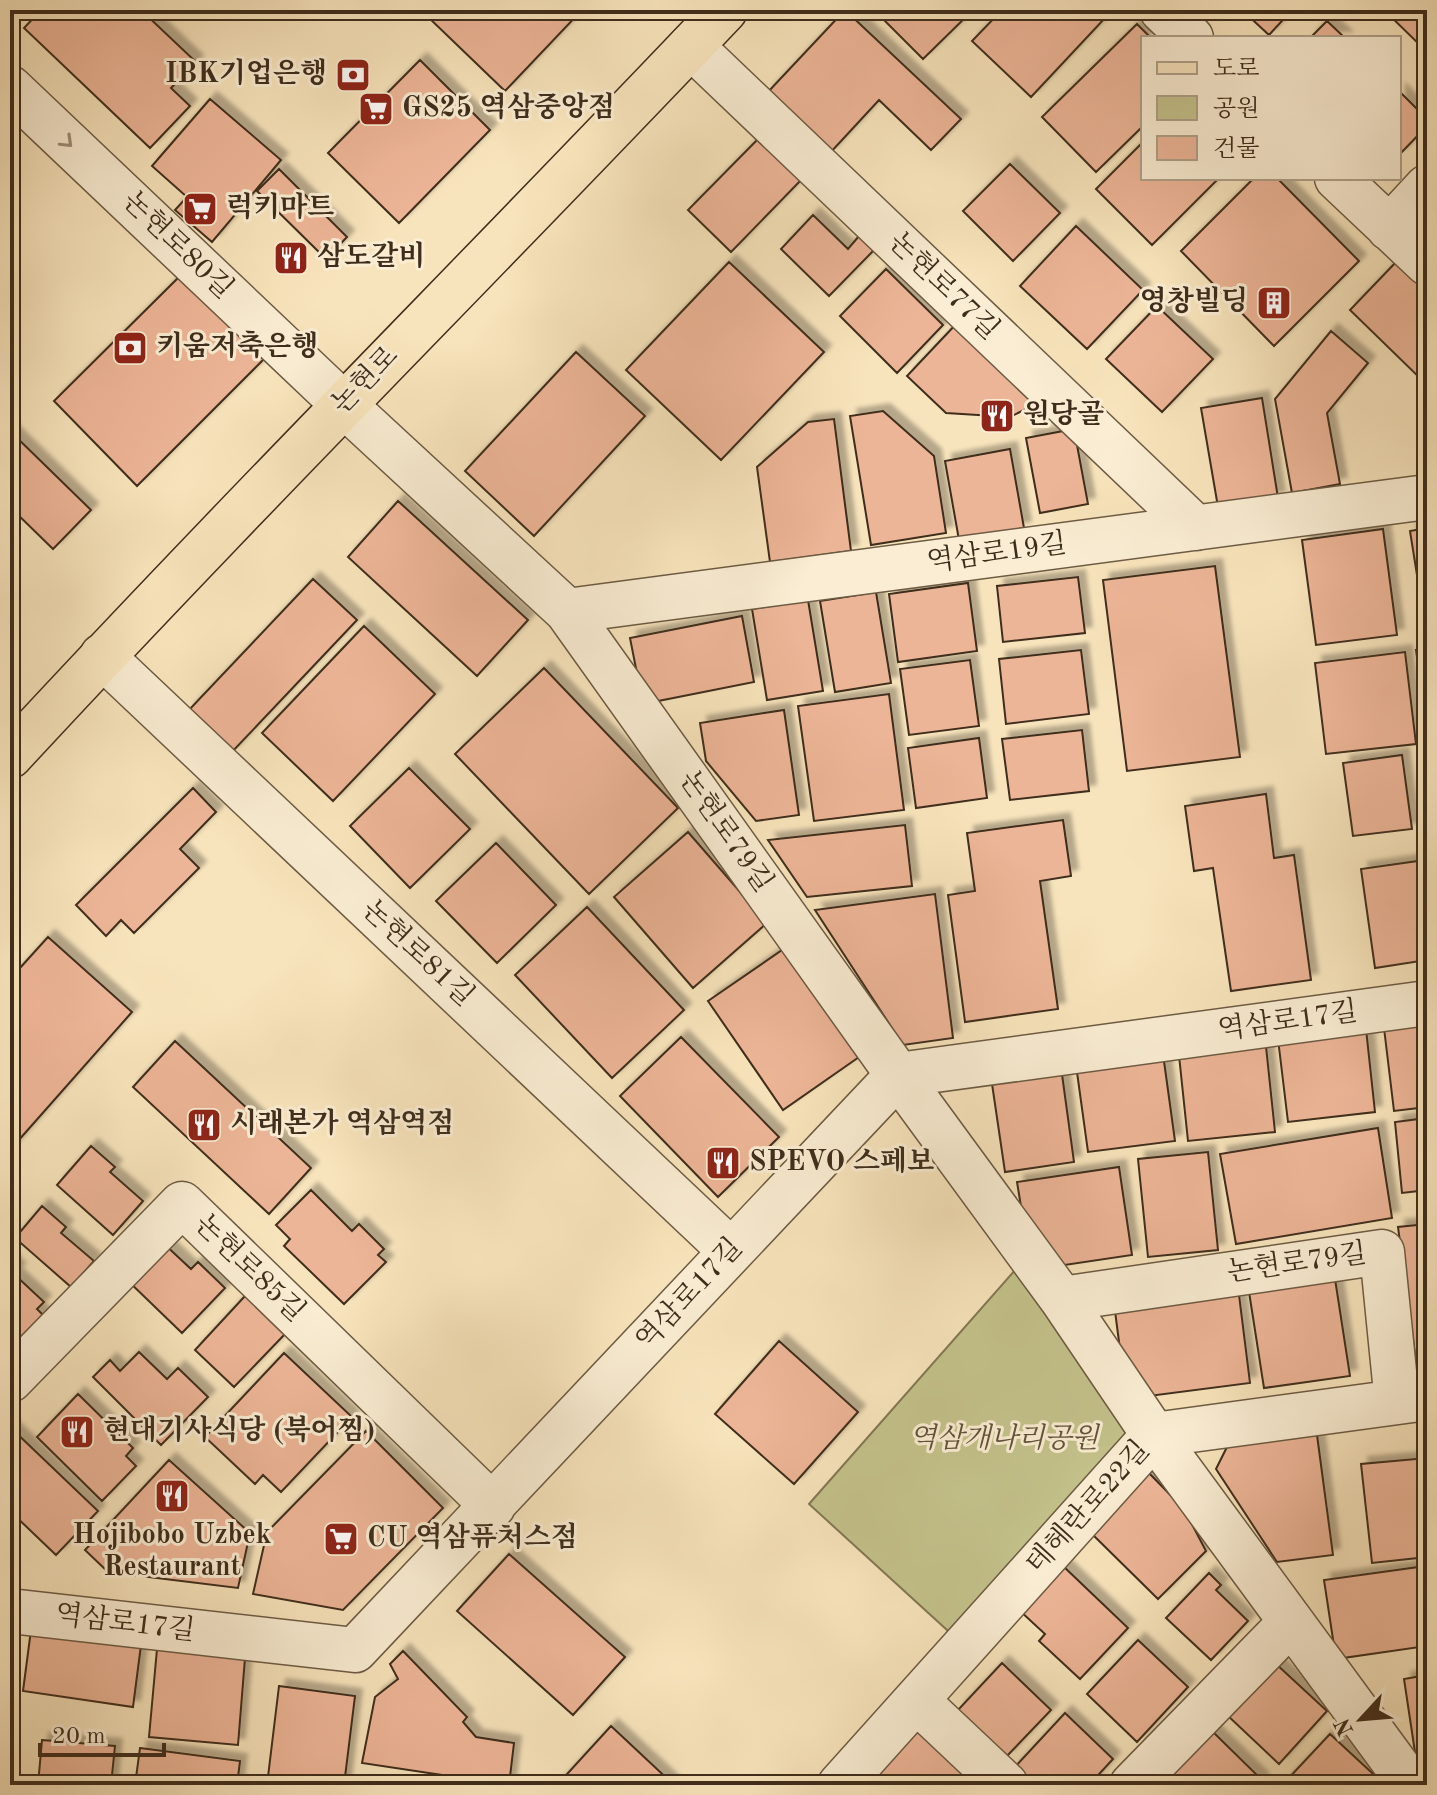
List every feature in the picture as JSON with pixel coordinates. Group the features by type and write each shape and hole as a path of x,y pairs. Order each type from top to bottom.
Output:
{"main road":[{"name":"논현로","path":"10,756 343,404 725,10"}],"street":[{"path":"1162,10 1189,36"},
{"name":"논현로77길","path":"691,46 1196,528"},
{"name":"논현로80길","path":"10,88 343,404"},
{"path":"1339,180 1427,263"},
{"path":"1389,228 1427,187"},
{"name":"논현로79길","path":"343,404 567,611 1062,1299 1154,1435 1411,1785"},
{"name":"역삼로19길","path":"567,611 1427,497"},
{"name":"논현로81길","path":"102,656 731,1251"},
{"name":"역삼로17길","path":"10,1611 355,1650 898,1075 1427,1003"},
{"name":"논현로85길","path":"10,1380 182,1204 493,1506"},
{"name":"논현로79길","path":"1062,1299 1382,1252 1412,1400"},
{"name":"테헤란로22길","path":"840,1785 1154,1435 1412,1400"},
{"path":"1132,1785 1291,1622"},
{"path":"917,1701 1006,1785"}],"green space":[{"name":"역삼개나리공원","path":"1016,1269 1148,1441 958,1640 809,1504"}],"building":[{"path":"41,10 141,10 196,62 171,88 190,106 150,148 24,28"},
{"path":"433,10 582,10 505,91 427,16"},
{"path":"845,10 961,119 931,150 879,100 830,153 767,93"},
{"path":"894,10 973,10 923,59 884,20"},
{"path":"1002,10 1096,10 1105,18 1031,97 972,41"},
{"path":"1242,10 1292,10 1269,35"},
{"path":"1384,10 1427,10 1427,52"},
{"path":"1327,21 1343,36 1312,36"},
{"path":"1137,24 1149,36 1141,36 1141,128 1096,172 1042,117"},
{"path":"420,60 490,130 399,223 328,153"},
{"path":"1401,93 1427,119 1427,126 1401,153"},
{"path":"210,99 281,160 212,242 175,210 187,197 152,166"},
{"path":"762,135 804,177 731,252 688,210"},
{"path":"1141,144 1141,180 1217,180 1152,245 1096,189"},
{"path":"1010,164 1060,213 1013,261 963,211"},
{"path":"279,169 347,237 326,259 257,191"},
{"name":"영창빌딩","path":"1252,180 1279,180 1359,261 1274,346 1181,251"},
{"path":"813,215 848,249 859,236 874,250 829,296 781,249"},
{"path":"1076,226 1143,290 1087,349 1020,286"},
{"path":"1398,260 1427,287 1427,385 1350,310"},
{"path":"729,262 824,352 721,460 626,370"},
{"path":"886,269 943,325 897,373 840,316"},
{"path":"182,274 264,359 137,486 54,401"},
{"path":"1157,306 1213,359 1162,412 1106,359"},
{"path":"958,322 1042,401 1010,417 946,413 907,376"},
{"path":"1331,331 1368,363 1327,413 1340,484 1292,493 1275,399"},
{"path":"576,352 645,416 534,536 465,471"},
{"path":"1262,398 1278,498 1218,507 1201,408"},
{"path":"883,411 934,456 946,533 871,545 850,416"},
{"path":"834,419 851,551 770,562 757,467 808,422"},
{"path":"1074,429 1088,504 1040,513 1026,438"},
{"path":"10,431 91,510 53,549 10,507"},
{"path":"1010,449 1024,528 959,540 945,461"},
{"path":"398,501 528,620 477,676 348,557"},
{"path":"1427,528 1427,638 1410,531"},
{"path":"1383,529 1397,635 1316,645 1302,540"},
{"path":"1215,566 1240,757 1127,771 1103,580"},
{"path":"1078,577 1085,633 1003,642 997,586"},
{"path":"313,579 357,620 231,753 188,711"},
{"path":"968,583 977,651 898,662 889,594"},
{"path":"876,592 891,683 835,692 820,601"},
{"path":"808,600 823,691 767,700 752,609"},
{"path":"742,616 754,682 643,704 630,638"},
{"path":"364,626 435,694 333,801 262,733"},
{"path":"1427,649 1427,733 1416,650"},
{"path":"1081,650 1089,714 1006,724 999,659"},
{"path":"1405,652 1416,744 1326,754 1315,663"},
{"path":"970,660 979,726 909,735 900,669"},
{"path":"544,668 678,808 589,894 455,754"},
{"path":"889,694 904,810 814,821 798,706"},
{"path":"784,710 799,815 756,821 706,761 700,723"},
{"path":"1082,730 1089,791 1010,800 1002,739"},
{"path":"979,738 987,798 916,808 908,748"},
{"path":"1402,755 1412,829 1353,836 1343,763"},
{"path":"409,768 470,829 410,888 350,826"},
{"path":"193,788 216,812 180,849 199,868 134,933 121,920 106,936 76,905"},
{"path":"1266,794 1274,858 1294,855 1311,980 1231,991 1213,868 1194,871 1185,806"},
{"path":"1063,820 1071,876 1040,881 1058,1009 965,1022 948,895 975,891 967,833"},
{"path":"905,825 912,886 807,897 768,840"},
{"path":"688,832 767,923 693,988 614,897"},
{"path":"496,843 556,905 497,963 436,901"},
{"path":"1425,860 1427,960 1375,968 1361,869"},
{"path":"935,894 953,1038 903,1045 815,910"},
{"path":"587,907 684,1010 612,1078 515,975"},
{"path":"48,937 132,1012 10,1150 10,979"},
{"path":"785,948 859,1057 783,1110 708,1001"},
{"path":"1427,1023 1427,1107 1394,1111 1384,1028"},
{"path":"1366,1029 1375,1112 1288,1122 1278,1039"},
{"path":"681,1037 779,1137 718,1197 620,1096"},
{"path":"1265,1037 1275,1132 1188,1141 1178,1046"},
{"path":"175,1041 311,1168 269,1214 133,1087"},
{"path":"1163,1054 1175,1141 1088,1152 1076,1065"},
{"path":"1061,1067 1074,1162 1005,1172 991,1077"},
{"path":"1427,1118 1427,1190 1402,1193 1395,1122"},
{"path":"1378,1128 1392,1218 1236,1244 1220,1154"},
{"path":"91,1146 115,1167 110,1172 143,1201 113,1235 57,1185"},
{"path":"1208,1152 1218,1250 1148,1257 1138,1159"},
{"path":"1119,1167 1132,1255 1058,1266 1025,1231 1017,1182"},
{"path":"311,1190 352,1231 359,1224 384,1249 378,1255 386,1262 344,1304 284,1246 290,1239 276,1225"},
{"path":"42,1206 66,1227 61,1233 94,1261 71,1287 15,1238"},
{"path":"1427,1224 1427,1369 1417,1370 1398,1227"},
{"path":"161,1241 191,1269 198,1262 225,1288 182,1333 125,1278"},
{"path":"10,1262 19,1270 14,1274 44,1302 37,1309 44,1316 15,1347 10,1342"},
{"path":"1333,1266 1350,1376 1264,1388 1247,1279"},
{"path":"1239,1295 1250,1383 1149,1396 1122,1365 1115,1311"},
{"path":"245,1296 285,1334 234,1387 195,1350"},
{"path":"779,1341 858,1412 794,1484 715,1414"},
{"path":"139,1352 167,1379 178,1368 208,1397 161,1445 93,1377 110,1360 120,1371"},
{"path":"284,1353 352,1417 281,1492 263,1475 255,1484 205,1437"},
{"path":"78,1394 133,1448 126,1456 136,1466 102,1501 37,1437"},
{"path":"10,1427 98,1511 56,1555 10,1511"},
{"path":"366,1431 443,1508 343,1610 253,1594 267,1532"},
{"path":"1317,1435 1333,1555 1277,1562 1216,1469 1227,1447"},
{"path":"1427,1458 1427,1557 1372,1563 1361,1464"},
{"name":"Hojibobo Uzbek Restaurant","path":"169,1460 250,1533 238,1588 108,1572 85,1550"},
{"path":"1149,1473 1184,1509 1206,1551 1158,1599 1091,1533"},
{"path":"509,1554 625,1657 573,1715 457,1611"},
{"path":"1062,1565 1128,1628 1080,1679 1039,1641 1045,1634 1019,1610"},
{"path":"1426,1566 1427,1646 1336,1659 1324,1580"},
{"path":"1209,1573 1221,1585 1216,1590 1248,1621 1211,1660 1166,1618"},
{"path":"31,1630 141,1645 133,1707 23,1691"},
{"path":"1138,1640 1188,1687 1137,1742 1087,1694"},
{"path":"157,1649 245,1658 238,1745 149,1737"},
{"path":"403,1651 467,1717 463,1722 476,1737 514,1743 509,1785 362,1763 375,1697 398,1679 390,1664"},
{"path":"1002,1663 1051,1710 1006,1757 958,1710"},
{"path":"1275,1663 1327,1711 1279,1764 1227,1715"},
{"path":"1427,1675 1427,1757 1416,1759 1404,1679"},
{"path":"279,1686 355,1696 344,1785 267,1785"},
{"path":"1065,1713 1113,1759 1089,1785 1029,1785 1013,1769"},
{"path":"912,1724 979,1785 888,1785 870,1769"},
{"path":"611,1726 674,1785 557,1785"},
{"path":"1210,1729 1262,1780 1258,1785 1156,1785"},
{"path":"1330,1734 1385,1785 1288,1785 1285,1782"},
{"path":"42,1740 115,1746 111,1785 38,1785"},
{"path":"140,1748 240,1761 237,1785 135,1785"}],"place":[{"name":"IBK기업은행","path":"353,75"},
{"name":"GS25 역삼중앙점","path":"376,109"},
{"name":"럭키마트","path":"200,209"},
{"name":"삼도갈비","path":"291,258"},
{"name":"영창빌딩","path":"1274,303"},
{"name":"키움저축은행","path":"130,348"},
{"name":"원당골","path":"997,416"},
{"name":"시래본가 역삼역점","path":"204,1125"},
{"name":"SPEVO 스페보","path":"723,1163"},
{"name":"현대기사식당 (북어찜)","path":"77,1432"},
{"name":"Hojibobo Uzbek Restaurant","path":"172,1496"},
{"name":"CU 역삼퓨처스점","path":"341,1539"}]}
